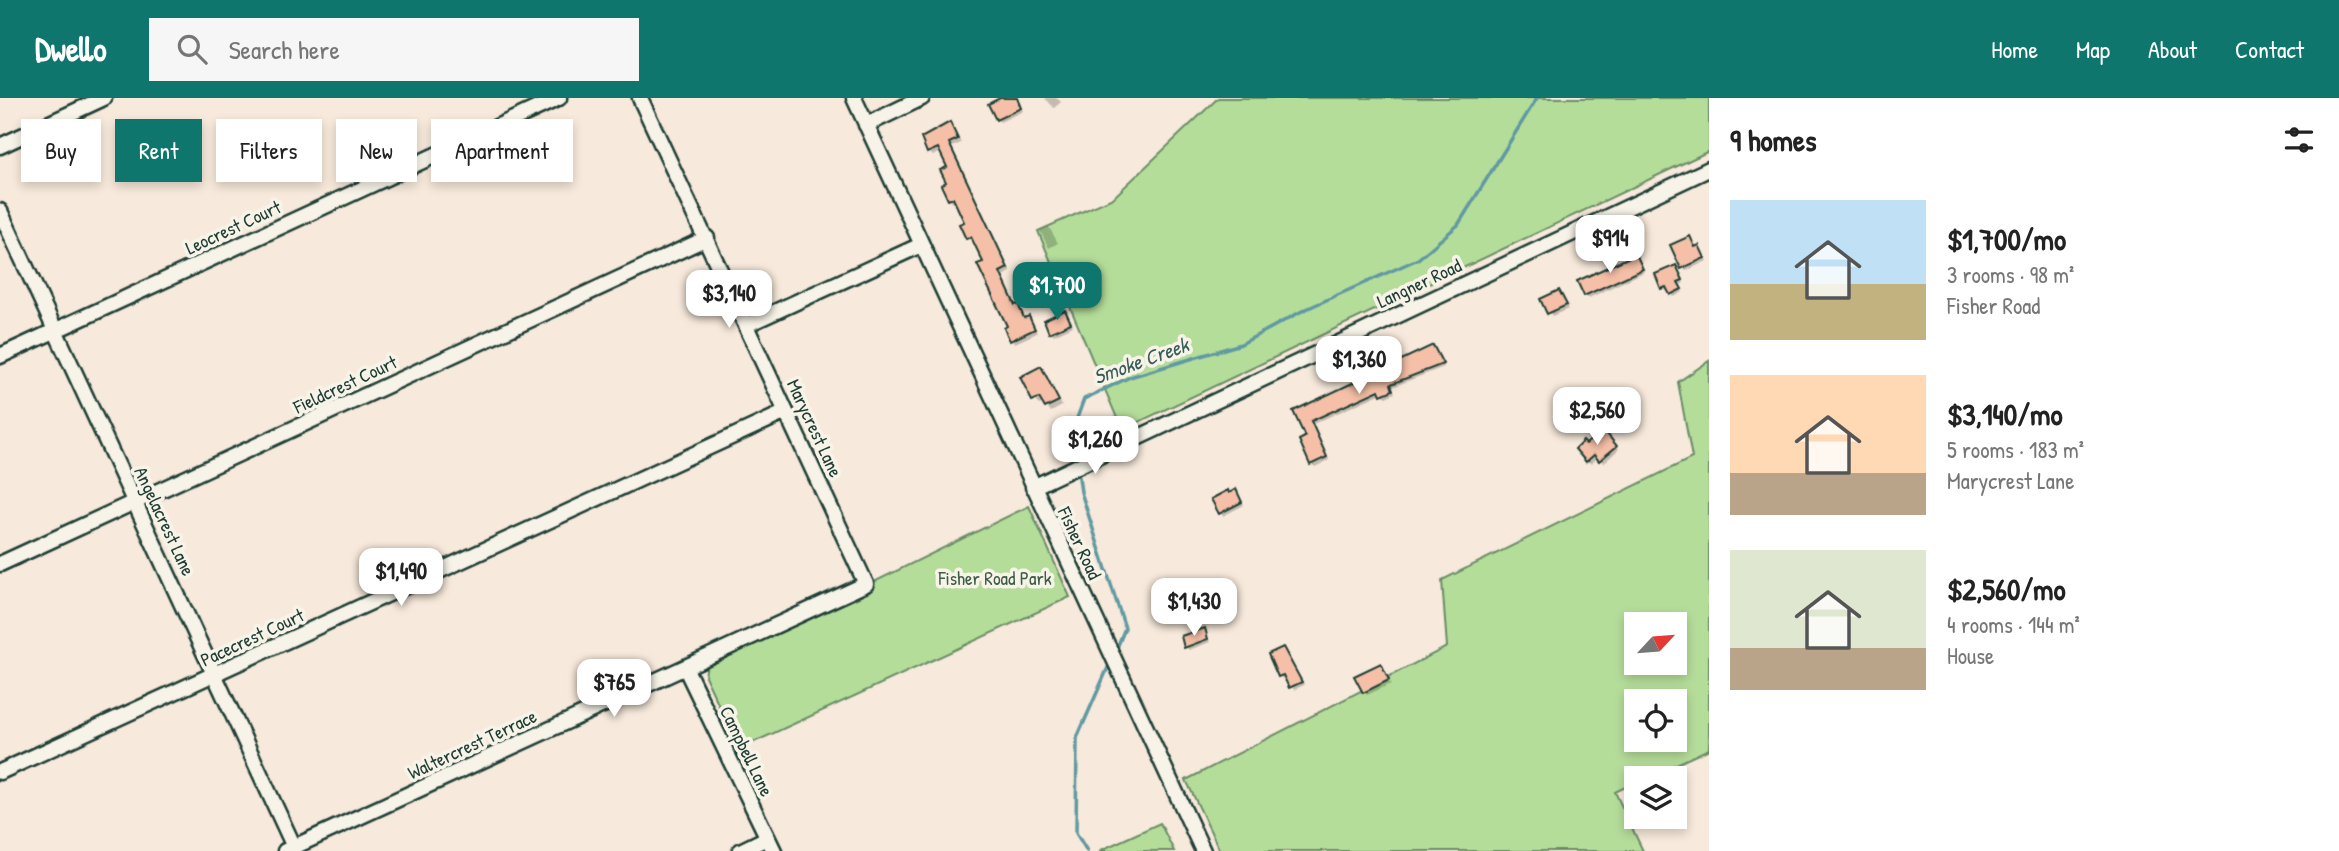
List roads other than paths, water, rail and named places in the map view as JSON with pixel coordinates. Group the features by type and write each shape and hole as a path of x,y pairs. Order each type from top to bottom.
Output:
{"street":[{"path":"0,146 104,98"},
{"name":"Leocrest Court","path":"0,356 559,98"},
{"name":"Marycrest Lane","path":"640,98 849,547"},
{"name":"Fisher Road","path":"854,98 1101,636 1203,851"},
{"path":"866,125 922,98"},
{"name":"Langner Road","path":"1033,487 1709,169"},
{"name":"Angelacrest Lane","path":"0,211 215,675 290,849"},
{"name":"Fieldcrest Court","path":"0,564 707,238"},
{"path":"746,325 921,245"},
{"name":"Pacecrest Court","path":"0,772 786,412"},
{"name":"Waltercrest Terrace","path":"290,849 866,584 849,547"},
{"name":"Campbell Lane","path":"685,667 771,845"},
{"path":"740,851 771,845"}],"waterway":[{"name":"Smoke Creek","path":"1077,463 1073,429 1084,399 1130,377 1241,344 1304,310 1418,259 1458,225 1537,98"},
{"name":"Smoke Creek","path":"1078,471 1081,492 1125,628 1116,650"},
{"name":"Smoke Creek","path":"1087,851 1076,833 1077,738 1110,663"}],"park label":[{"name":"Fisher Road Park","path":"995,578"}]}
